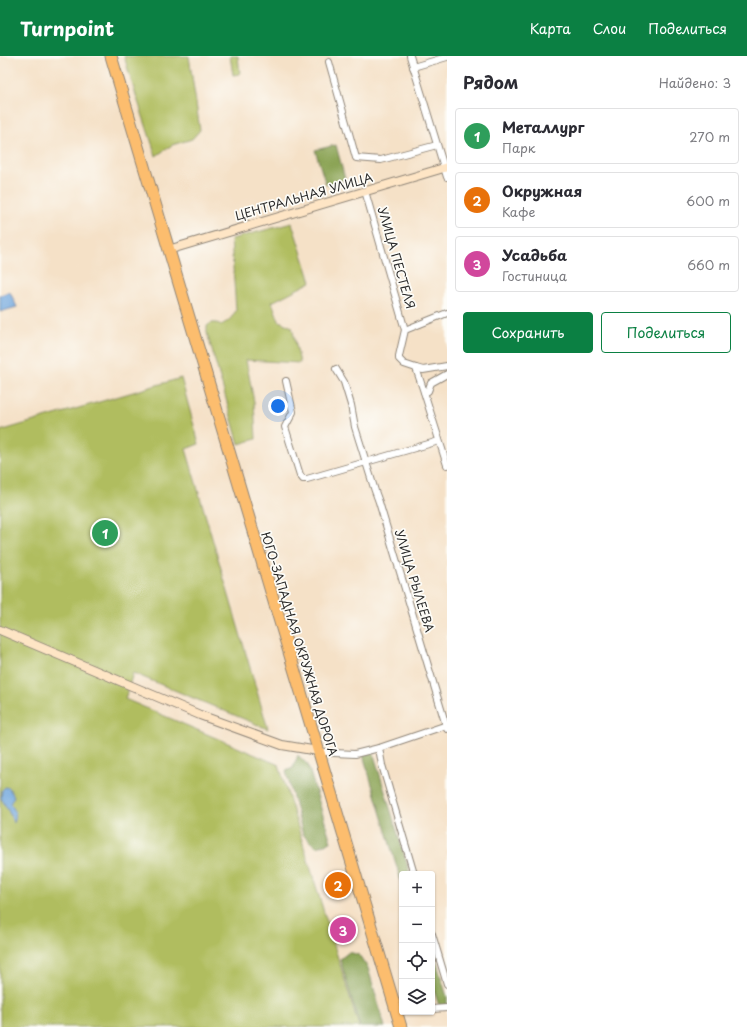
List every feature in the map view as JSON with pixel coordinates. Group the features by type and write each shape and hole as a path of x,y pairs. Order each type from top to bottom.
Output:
{"highway":[{"path":"111,56 168,250"},
{"name":"ЮГО-ЗАПАДНАЯ ОКРУЖНАЯ ДОРОГА","path":"168,250 318,751 399,1012"},
{"name":"ЮГО-ЗАПАДНАЯ ОКРУЖНАЯ ДОРОГА","path":"399,1015 401,1027"}],"street":[{"path":"410,56 447,177"},
{"path":"413,67 447,57"},
{"path":"329,62 356,158 381,160 437,144"},
{"name":"ЦЕНТРАЛЬНАЯ УЛИЦА","path":"168,250 445,167"},
{"name":"УЛИЦА ПЕСТЕЛЯ","path":"365,191 406,330"},
{"path":"447,313 406,330 399,359 404,364 423,370 447,366"},
{"path":"416,368 447,465"},
{"name":"УЛИЦА РЫЛЕЕВА","path":"336,369 344,382 351,405 355,427 367,462 447,727"},
{"path":"424,392 428,391 431,383 447,374"},
{"path":"286,381 293,412 285,426 300,475 303,479 439,441"},
{"path":"0,630 208,718 282,745 334,753 356,754 447,727"},
{"path":"379,748 382,765 413,871"},
{"path":"435,943 447,984"},
{"path":"435,1009 447,1008"}],"green space":[{"path":"124,56 189,56 200,130 192,139 172,145 156,156"},
{"path":"230,56 238,56 240,74 233,75"},
{"path":"336,145 345,179 326,185 315,150"},
{"path":"292,223 311,282 272,302 279,321 292,327 300,363 246,360 254,402 256,439 239,444 207,333 207,326 212,323 221,325 224,324 230,319 236,310 231,239"},
{"path":"181,378 199,444 186,449 268,729 133,673 125,699 279,765 359,1027 0,1027 0,431"},
{"path":"373,752 409,871 399,871 399,874 363,755"},
{"path":"298,755 308,765 331,842 316,847 303,835 286,771 293,768"},
{"path":"349,952 359,955 368,968 385,1027 360,1027 340,959"},
{"path":"435,957 447,997 447,1005 439,1006 435,993"}],"water":[{"path":"10,292 17,307 0,312 0,295"},
{"path":"5,787 9,788 14,796 10,804 14,808 14,823 1,798 2,790"}],"place":[{"name":"Металлург","path":"105,533"},
{"name":"Окружная","path":"338,885"},
{"name":"Усадьба","path":"343,930"}]}
